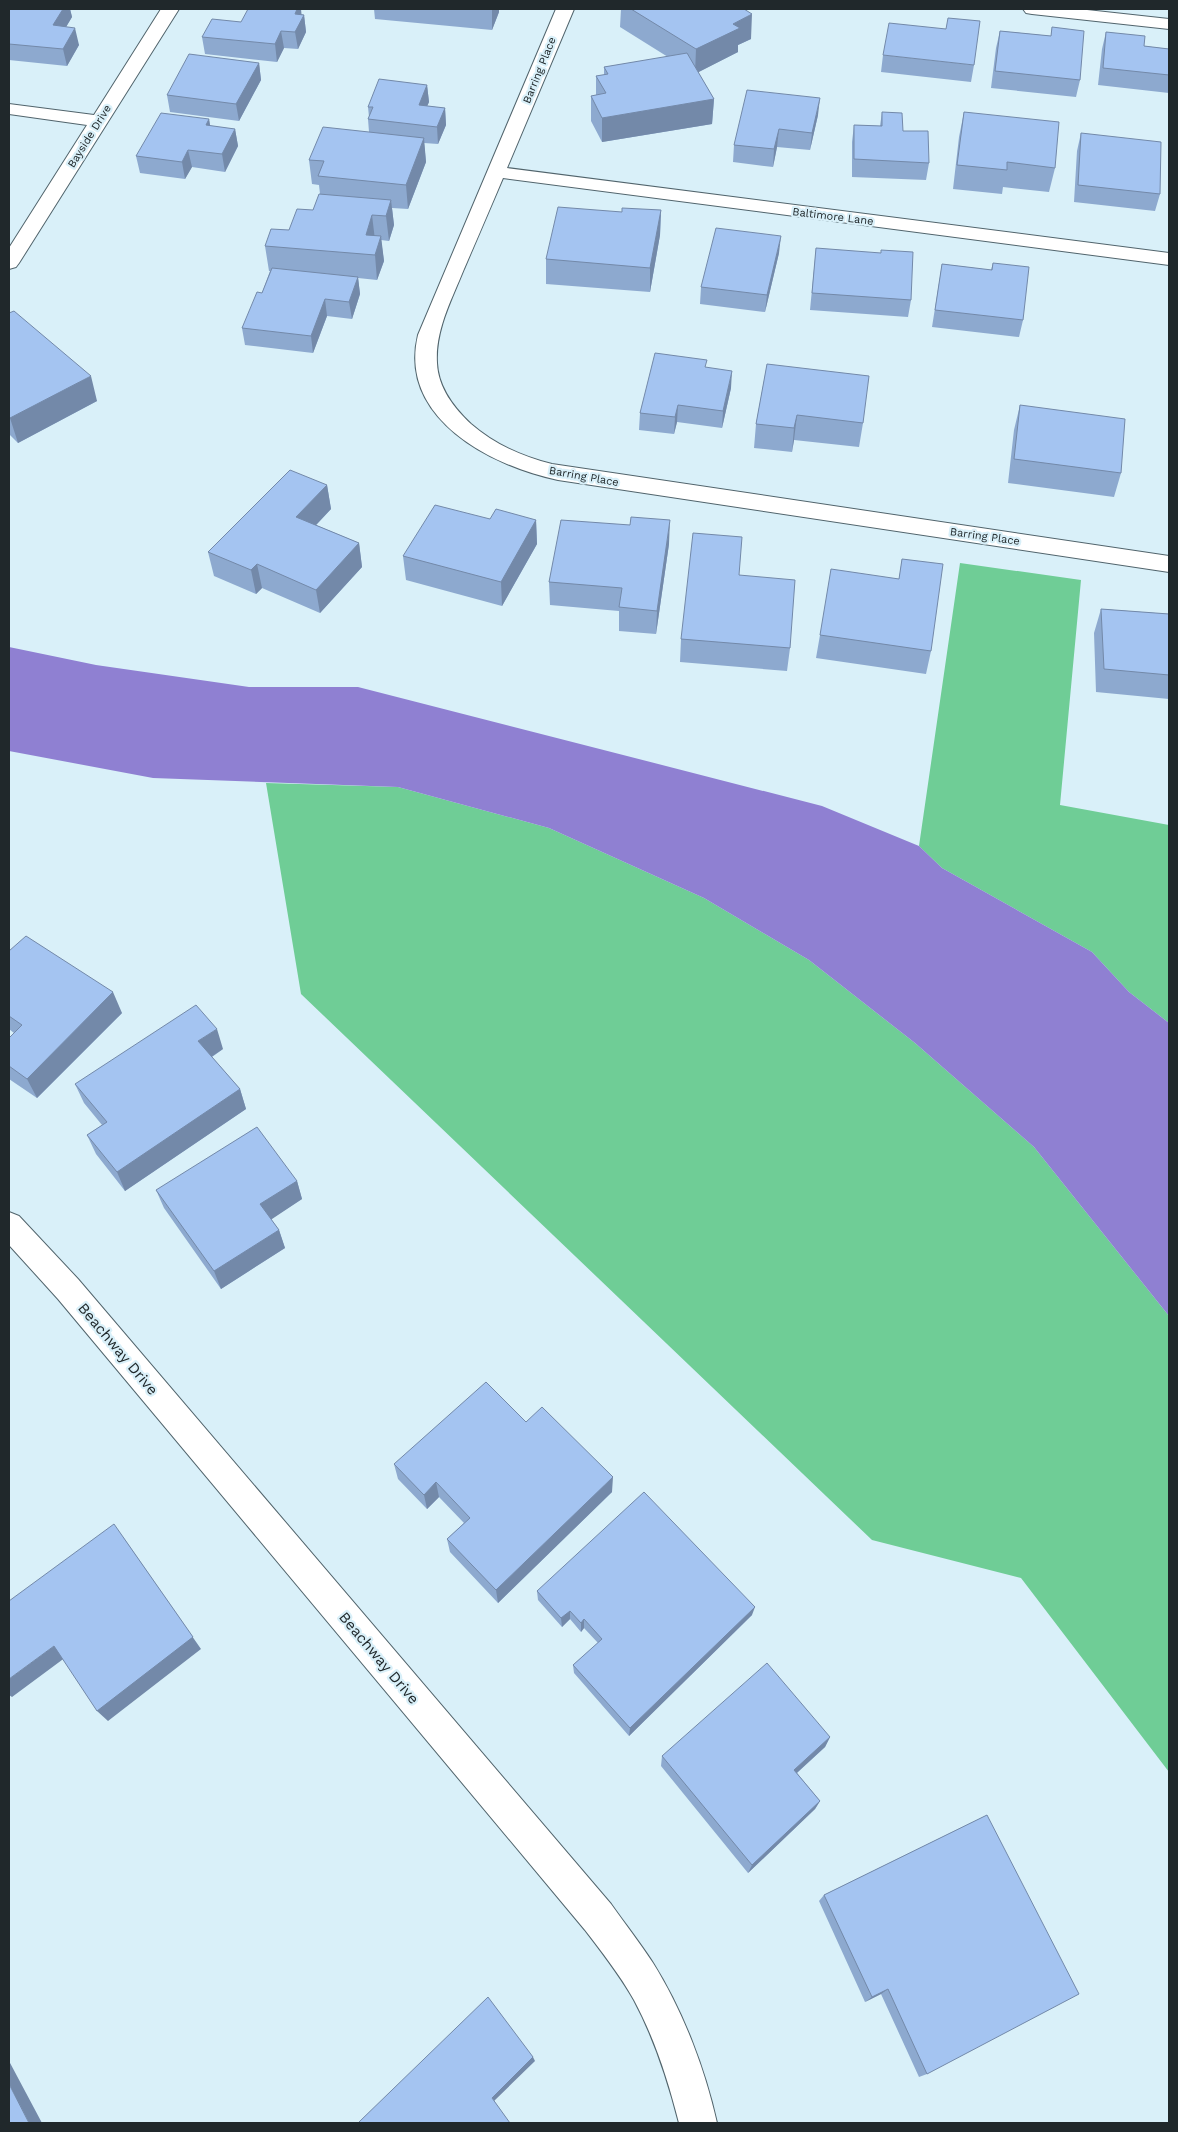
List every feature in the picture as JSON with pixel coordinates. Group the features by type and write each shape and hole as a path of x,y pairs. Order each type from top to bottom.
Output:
{"street":[{"name":"Bayside Drive","path":"9,263 170,9"},
{"name":"Barring Place","path":"565,9 436,313 428,336 426,355 429,378 439,402 461,426 490,448 527,465 577,476 1169,564"},
{"path":"1032,9 1169,24"},
{"path":"9,109 98,121"},
{"name":"Baltimore Lane","path":"497,172 1169,259"},
{"name":"Beachway Drive","path":"9,1225 68,1289 598,1917 628,1957 652,1995 684,2072 698,2123"}],"green space":[{"path":"960,563 1081,580 1060,805 1169,825 1169,1023 1129,992 1092,952 942,868 919,846"},
{"path":"266,783 398,787 549,828 704,898 809,960 915,1043 1034,1147 1169,1316 1169,1772 1021,1578 872,1540 301,994"}],"shaded area":[{"path":"9,647 96,665 249,687 358,687 822,806 919,846 942,868 1092,952 1129,992 1169,1023 1169,1316 1034,1147 915,1043 809,960 704,898 549,828 398,787 153,778 9,751"}],"building":[{"path":"9,9 63,9 53,25 75,28 63,49 9,44"},
{"path":"248,9 297,9 295,14 304,15 295,32 281,31 275,44 202,37 212,19 241,22"},
{"path":"631,9 744,9 752,14 733,24 740,28 696,49"},
{"path":"948,18 980,21 974,65 883,55 889,23 946,29"},
{"path":"1052,27 1084,31 1080,80 995,71 1000,31 1051,36"},
{"path":"1106,32 1145,36 1144,46 1169,49 1169,75 1103,68"},
{"path":"687,53 714,99 602,118 591,96 606,93 596,76 608,74 604,67"},
{"path":"189,54 259,63 236,104 167,95"},
{"path":"379,79 427,85 419,105 445,108 437,127 368,119 373,107 368,107"},
{"path":"747,90 820,98 812,133 779,129 774,149 734,145"},
{"path":"882,112 902,113 903,131 928,131 929,163 854,159 854,125 882,126"},
{"path":"964,112 1059,122 1055,168 1007,162 1007,170 957,165"},
{"path":"161,113 209,119 206,125 235,129 222,154 188,150 182,162 136,156"},
{"path":"323,127 424,138 406,185 318,176 324,161 309,160"},
{"path":"1081,133 1161,142 1160,194 1078,185"},
{"path":"319,194 391,200 386,216 372,215 366,235 381,236 375,255 265,246 271,229 289,230 297,209 313,210"},
{"path":"558,207 622,212 622,208 661,210 650,268 546,259"},
{"path":"716,228 781,236 767,295 701,287"},
{"path":"816,248 881,253 881,250 913,252 911,300 812,293"},
{"path":"993,263 1029,267 1023,320 935,310 942,264 992,270"},
{"path":"272,268 358,277 349,302 325,299 311,336 242,328 257,292 262,293"},
{"path":"14,311 91,376 10,418 9,313"},
{"path":"655,353 707,360 705,367 732,371 723,411 678,405 675,417 640,413"},
{"path":"767,364 869,376 863,423 797,415 794,428 756,424"},
{"path":"1020,405 1125,419 1121,473 1014,459"},
{"path":"290,470 327,485 296,517 359,543 316,590 257,564 251,570 208,552"},
{"path":"435,505 490,519 496,509 536,520 501,582 403,556"},
{"path":"631,517 670,520 657,611 619,607 622,588 549,582 561,520 630,525"},
{"path":"693,533 742,537 739,575 795,580 790,648 681,639"},
{"path":"902,559 943,564 931,651 820,635 831,569 899,579"},
{"path":"1101,609 1169,614 1169,675 1104,669"},
{"path":"26,936 113,992 27,1079 9,1066 9,1038 22,1025 9,1016 9,951"},
{"path":"196,1005 217,1029 198,1041 240,1089 117,1172 87,1135 107,1122 75,1084"},
{"path":"257,1127 297,1181 260,1204 279,1230 214,1271 156,1190"},
{"path":"486,1382 526,1422 542,1407 613,1477 496,1590 447,1539 470,1518 436,1482 424,1495 394,1464"},
{"path":"644,1492 755,1607 630,1728 573,1665 602,1639 584,1619 581,1623 570,1611 561,1618 537,1591"},
{"path":"114,1524 193,1637 97,1711 54,1646 9,1679 9,1601"},
{"path":"767,1663 830,1737 794,1770 820,1801 752,1865 662,1756"},
{"path":"987,1815 1079,1994 927,2074 888,1989 872,1997 824,1895"},
{"path":"488,1997 533,2057 492,2098 510,2123 359,2122"},
{"path":"9,2084 29,2123 9,2123"}]}
